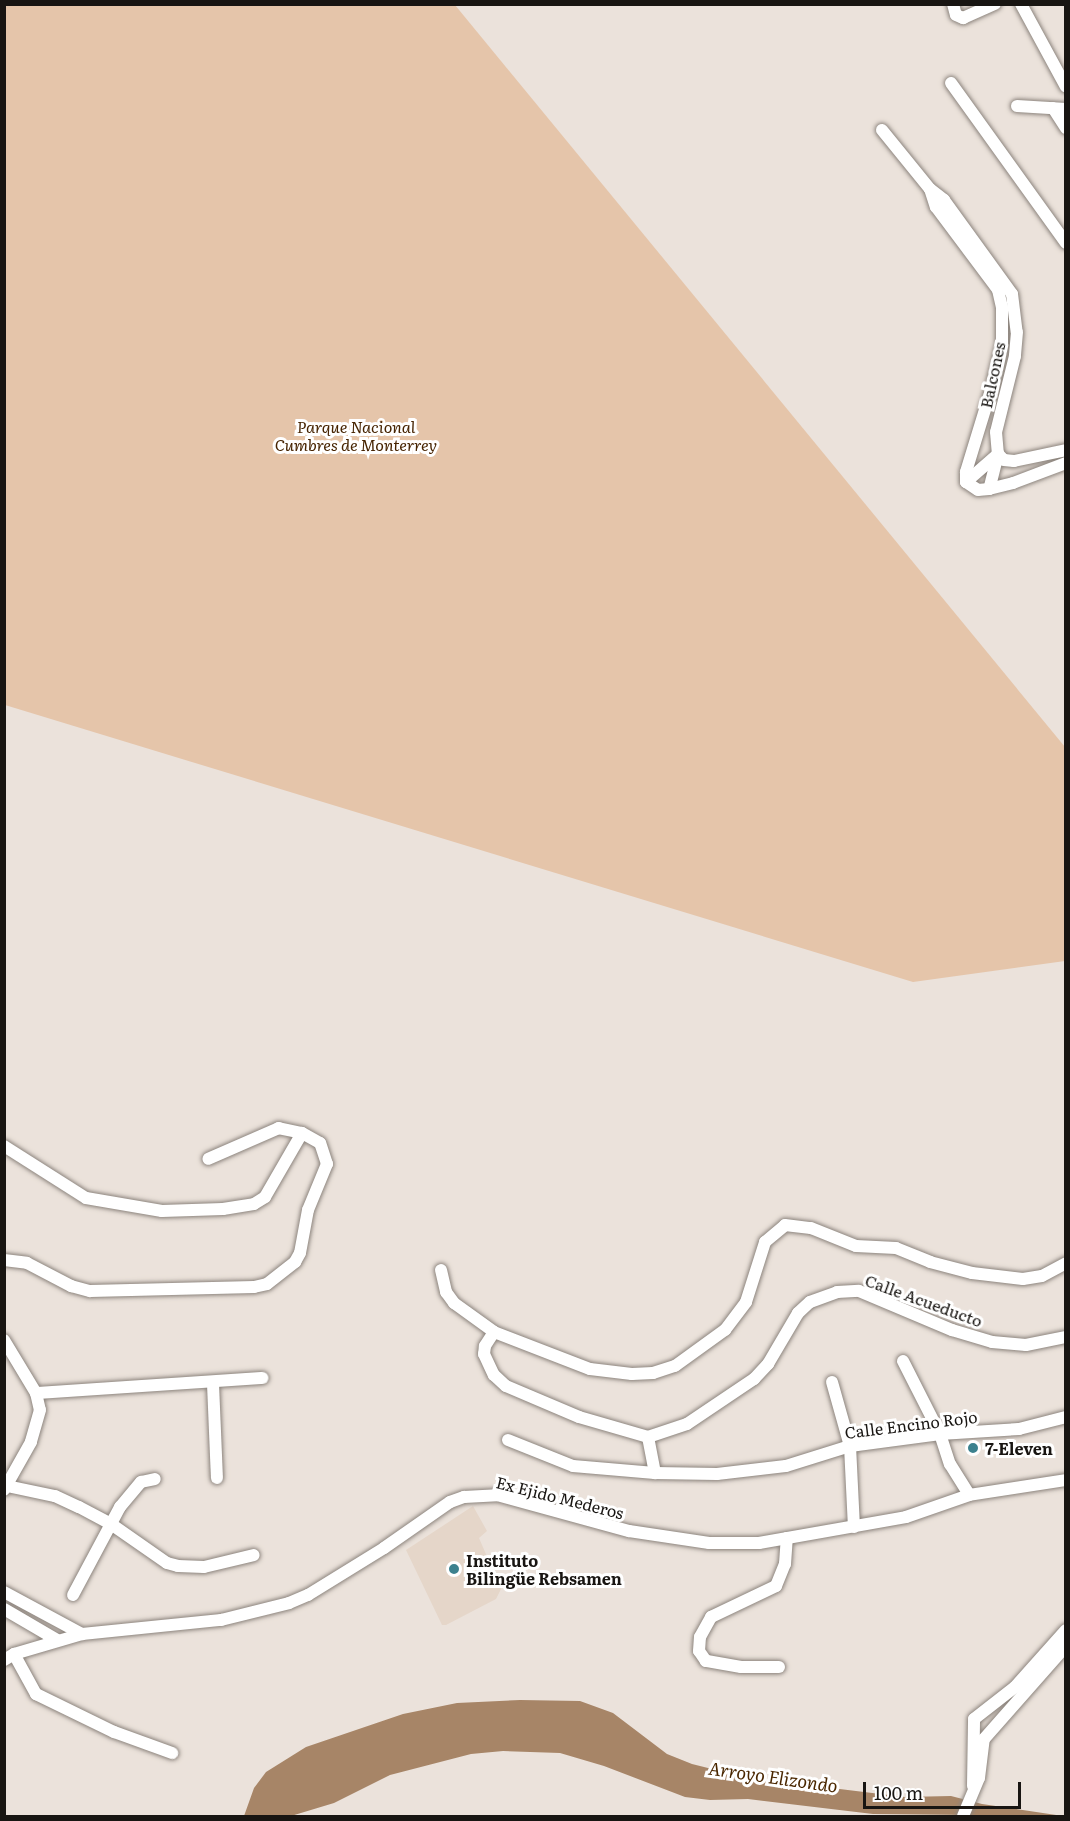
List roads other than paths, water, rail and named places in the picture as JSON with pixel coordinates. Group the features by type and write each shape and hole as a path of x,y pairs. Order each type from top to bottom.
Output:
{"street":[{"path":"953,4 956,15 963,18 995,4"},
{"path":"1021,4 1065,87"},
{"path":"951,83 1065,243"},
{"path":"1017,106 1059,108 1065,128"},
{"name":"Balcones","path":"882,130 930,189 944,201 1012,294 1017,332 1015,356 996,432 998,454 988,489"},
{"name":"Balcones","path":"930,189 936,207 998,290 1002,308 1002,344 992,390 966,472 968,485"},
{"path":"1065,450 1014,461 1004,460 998,454 968,485 978,490 988,489 1013,483 1065,463"},
{"path":"4,1260 27,1263 71,1286 90,1291 254,1287 267,1284 295,1262 300,1252 308,1210 327,1164 320,1143 303,1133 279,1128 208,1160"},
{"path":"4,1146 86,1198 162,1211 203,1210 259,1202 265,1197 303,1133"},
{"path":"441,1270 446,1292 454,1303 494,1332 590,1369 632,1374 653,1372 675,1366 725,1330 737,1315 752,1285 765,1242 785,1225 811,1228 856,1246 896,1248 930,1262 972,1273 1023,1279 1042,1276 1065,1263"},
{"name":"Calle Acueducto","path":"648,1437 687,1424 754,1379 768,1364 798,1313 810,1302 837,1292 859,1292 952,1330 992,1342 1026,1345 1065,1337"},
{"path":"494,1332 485,1346 484,1354 494,1375 506,1386 579,1417 648,1437 655,1473"},
{"path":"4,1340 36,1393 40,1410 36,1430 6,1488 55,1496 111,1524 167,1563 178,1566 204,1567 254,1555"},
{"path":"903,1361 940,1434 951,1464 969,1495"},
{"path":"36,1393 213,1384 263,1378"},
{"path":"832,1382 850,1446 854,1527"},
{"path":"213,1384 216,1478"},
{"name":"Calle Encino Rojo","path":"508,1440 573,1466 655,1473 717,1474 786,1466 850,1446 940,1434 1019,1429 1065,1418"},
{"path":"73,1594 111,1524 134,1489 141,1482 155,1479"},
{"name":"Ex Ejido Mederos","path":"9,1657 82,1634 221,1620 289,1603 308,1595 384,1548 450,1502 464,1497 497,1495 630,1531 709,1542 759,1543 906,1517 969,1495 1065,1480"},
{"path":"779,1667 741,1666 706,1661 699,1651 700,1637 711,1617 776,1586 785,1564 787,1538"},
{"path":"4,1592 82,1634"},
{"path":"4,1609 57,1640"},
{"path":"963,1816 979,1778 978,1737 974,1719 1015,1687 1065,1630"},
{"path":"978,1737 1000,1720 1065,1646"},
{"path":"9,1657 36,1694 114,1732 172,1753"},
{"path":"990,1705 1000,1720"}],"place":[{"name":"7-Eleven","path":"973,1448"},
{"name":"Instituto Bilingüe Rebsamen","path":"454,1569"}],"park label":[{"name":"Parque Nacional Cumbres de Monterrey","path":"356,435"}],"water label":[{"name":"Arroyo Elizondo","path":"773,1777"}]}
